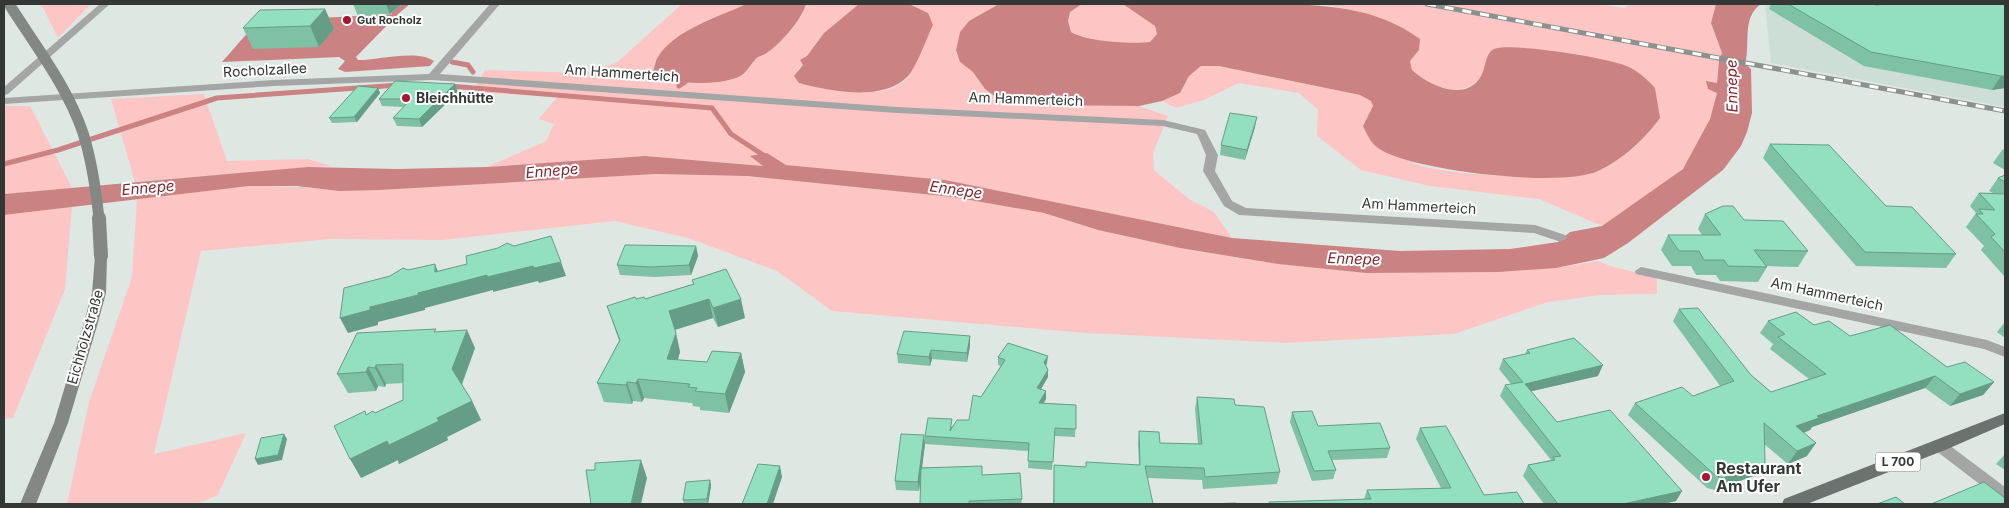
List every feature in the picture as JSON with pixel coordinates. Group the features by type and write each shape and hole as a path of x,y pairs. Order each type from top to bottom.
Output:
{"main road":[{"name":"Eichholzstraße","path":"9,4 60,84 77,117 95,183 101,256 99,293 92,318 60,423 28,504"},
{"name":"L 700","path":"1790,504 1940,446 2005,418"}],"street":[{"path":"4,92 105,4"},
{"path":"432,77 495,4"},
{"name":"Rocholzallee","path":"4,101 274,83 432,77"},
{"name":"Am Hammerteich","path":"432,77 897,110 1163,123 1201,132 1212,155 1209,171 1228,203 1244,212 1535,229 1561,238"},
{"name":"Am Hammerteich","path":"1641,270 1987,346 2005,352"},
{"path":"1940,446 2005,496"}],"shaded area":[{"path":"41,4 91,4 58,38"},
{"path":"682,4 746,4 736,9 654,72 661,77 694,83 717,82 736,78 742,75 756,59 771,50 783,39 800,17 806,4 859,4 824,33 807,56 800,60 803,65 798,69 799,83 840,91 872,92 886,90 899,85 908,77 928,13 909,4 999,4 969,21 960,32 956,50 960,62 973,72 985,89 1027,105 1139,106 1168,116 1153,153 1154,170 1189,199 1214,212 1232,238 945,180 786,165 767,153 764,166 645,156 487,167 546,141 554,124 539,119 557,97 473,92 485,70 585,73 616,63"},
{"path":"1082,4 1123,4 1147,18 1155,26 1157,34 1150,42 1142,43 1109,42 1078,35 1071,32 1068,21 1070,12"},
{"path":"1320,4 1598,4 1625,8 1630,4 1716,4 1711,23 1722,53 1719,61 1717,83 1706,81 1717,93 1698,145 1681,170 1602,226 1539,199 1430,186 1361,170 1317,136 1318,110 1299,93 1239,83 1204,100 1176,108 1162,101 1180,93 1189,76 1201,66 1219,66 1360,95 1371,101 1373,107 1363,126 1416,164 1430,168 1478,174 1536,177 1584,175 1598,171 1616,161 1633,148 1648,134 1660,118 1649,82 1627,66 1489,52 1481,76 1471,85 1463,89 1454,89 1436,85 1412,70 1410,61 1419,50 1360,12"},
{"path":"2005,4 2005,107 1771,63 1765,5"},
{"path":"204,94 227,161 308,159 332,166 135,182 111,99"},
{"path":"4,106 30,106 72,188 4,194"},
{"path":"656,174 747,176 953,197 1044,213 1098,230 1180,248 1278,264 1366,273 1556,268 1598,261 1613,267 1657,277 1657,294 1601,295 1548,302 1454,334 1285,343 1085,333 832,311 777,271 688,238 615,221 443,240 331,239 201,251 154,454 246,433 218,495 197,504 67,504 89,402 132,277 137,199 238,187 268,186 380,190"},
{"path":"72,207 65,289 13,418 4,419 4,215"}],"water":[{"path":"746,4 806,4 800,17 783,39 771,50 756,59 745,73 739,77 717,82 693,83 670,80 660,77 653,72 658,57 675,39 698,25"},
{"path":"859,4 909,4 928,13 933,25 911,72 897,85 884,90 870,92 840,91 799,83 794,76 803,65 800,60 807,56 824,33"},
{"path":"999,4 1082,4 1070,12 1068,21 1071,32 1109,42 1132,43 1150,42 1157,34 1155,26 1123,4 1284,4 1332,7 1356,11 1400,26 1420,39 1419,50 1410,61 1412,70 1437,86 1457,90 1466,89 1474,84 1483,73 1487,57 1494,49 1504,47 1561,52 1619,63 1636,71 1655,88 1660,118 1647,134 1616,161 1598,171 1580,176 1553,178 1487,175 1421,164 1395,156 1378,148 1369,138 1363,126 1373,106 1371,101 1360,95 1219,66 1201,66 1189,76 1180,93 1162,101 1139,106 1027,105 999,99 985,89 973,72 960,62 956,50 960,32 969,21"},
{"name":"Ennepe","path":"1716,4 1761,4 1751,16 1749,24 1745,64 1751,69 1752,113 1741,146 1723,170 1628,243 1604,258 1556,268 1498,272 1366,273 1278,264 1180,248 1098,230 1044,213 953,197 747,176 656,174 339,191 297,186 249,186 4,215 4,194 308,167 397,169 487,167 645,156 763,166 750,156 767,153 786,165 945,180 1232,238 1400,251 1510,249 1558,242 1570,232 1602,226 1683,169 1710,119 1717,93 1708,89 1706,81 1717,83 1719,61 1722,53 1711,23"},
{"path":"398,14 356,57 358,60 366,60 408,55 418,56 434,61 430,66 345,72 338,69 345,61 339,57 222,62 258,21"}],"building":[{"path":"1788,4 2005,4 2005,76 1871,52"},
{"path":"325,9 310,26 243,28 260,10"},
{"path":"395,81 455,84 419,119 393,118 411,99 379,99"},
{"path":"358,86 378,88 354,117 329,118"},
{"path":"1230,113 1257,117 1247,150 1221,145"},
{"path":"1770,144 1829,145 1886,206 1912,207 1956,254 1865,252"},
{"path":"2005,175 2005,182 1998,178"},
{"path":"1979,193 2005,194 2005,252 1991,237 1995,234 1976,214 1983,214 1979,209 1995,210"},
{"path":"1723,206 1733,206 1744,220 1783,221 1808,251 1754,250 1767,267 1728,266 1724,260 1704,260 1699,251 1679,251 1668,235 1721,235 1705,214"},
{"path":"551,236 561,262 534,268 533,266 487,277 487,275 370,307 370,310 340,318 344,288 390,276 403,268 408,270 435,264 435,272 467,264 466,256 498,248 507,243 514,246"},
{"path":"625,245 696,246 689,265 651,267 617,265"},
{"path":"726,269 741,299 713,308 709,299 669,311 676,333 667,359 707,362 712,351 741,353 725,394 695,391 697,388 688,387 690,384 638,379 636,383 627,382 626,385 597,383 620,340 607,306 635,297 636,299 644,297 645,299 694,284 692,280"},
{"path":"1698,308 1751,375 1771,392 1826,374 1778,337 1785,334 1768,321 1796,312 1814,325 1829,321 1850,336 1890,325 1947,367 1965,362 1994,382 1960,394 1935,376 1817,416 1819,418 1796,426 1816,443 1797,451 1764,423 1765,463 1723,478 1715,475 1635,403 1682,387 1693,396 1734,381 1679,309"},
{"path":"436,329 434,332 467,330 452,369 472,401 437,418 439,421 389,445 387,441 350,459 334,426 365,411 366,415 373,411 375,413 403,400 403,364 376,365 375,368 368,367 366,372 337,374 357,333"},
{"path":"904,331 970,336 967,353 931,350 929,357 897,354"},
{"path":"1574,338 1603,365 1525,384 1557,422 1610,410 1682,491 1623,504 1558,504 1528,465 1555,460 1553,457 1561,456 1505,385 1523,382 1503,359 1530,353 1527,350"},
{"path":"1008,343 1048,356 1044,362 1048,370 1037,388 1046,391 1039,403 1076,405 1076,429 1055,428 1053,462 1028,461 1029,443 925,436 928,418 952,419 950,431 957,420 969,420 973,395 981,397 1005,360 998,357"},
{"path":"1197,397 1234,399 1235,405 1264,407 1280,472 1205,477 1204,468 1145,466 1153,504 1054,504 1054,465 1086,467 1086,462 1140,465 1139,431 1159,432 1160,443 1202,444"},
{"path":"1312,411 1318,426 1380,423 1390,448 1328,451 1336,470 1314,471 1292,412"},
{"path":"1446,426 1484,495 1517,492 1524,504 1270,504 1269,502 1371,499 1367,490 1451,488 1420,428"},
{"path":"284,434 278,455 255,459 261,438"},
{"path":"901,434 924,435 918,482 895,481"},
{"path":"641,460 631,504 591,504 586,470 595,470 595,463"},
{"path":"758,464 780,466 767,504 742,504"},
{"path":"982,466 982,475 1020,473 1022,499 969,501 969,504 920,504 921,468"},
{"path":"710,480 707,499 683,500 686,482"},
{"path":"1984,482 2005,498 2005,504 1931,504"},
{"path":"1896,497 1905,504 1877,504"}],"waterway":[{"path":"394,14 406,4"},
{"path":"452,62 468,65 473,72"},
{"path":"679,86 685,82"},
{"path":"4,164 58,150 217,98 399,85"},
{"path":"449,86 712,108 731,134 768,158"}],"railway":[{"path":"1427,4 2005,111"}],"place":[{"name":"Gut Rocholz","path":"347,20"},
{"name":"Bleichhütte","path":"406,98"},
{"name":"Restaurant Am Ufer","path":"1706,477"}]}
